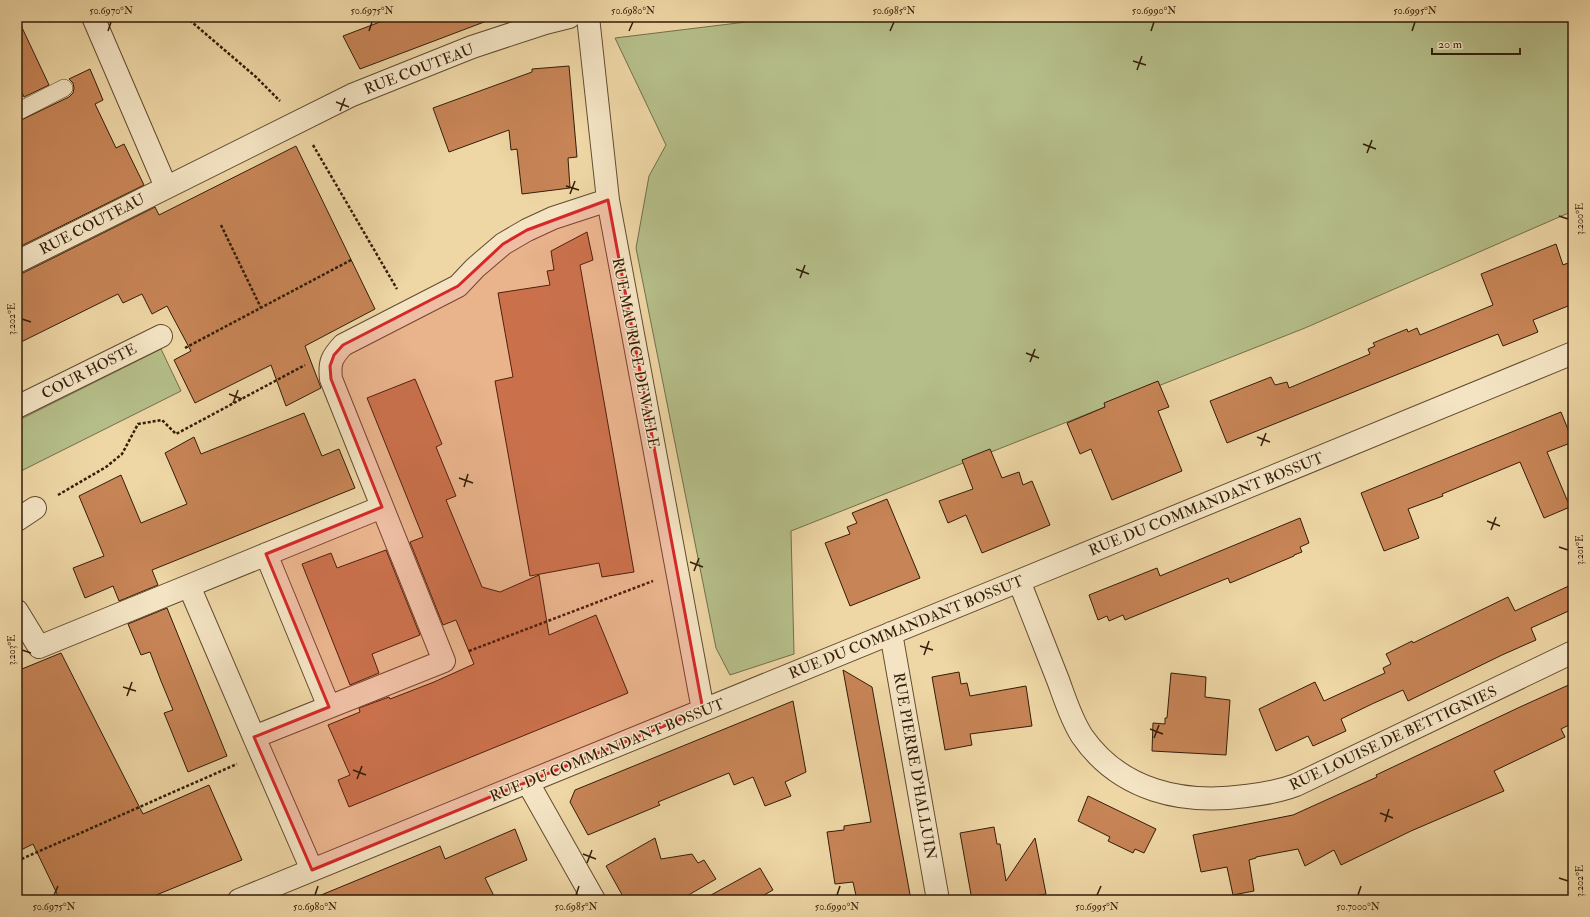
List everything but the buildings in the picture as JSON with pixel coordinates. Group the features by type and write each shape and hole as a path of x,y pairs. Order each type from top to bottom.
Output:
{"street":[{"path":"93,17 166,187"},
{"name":"RUE COUTEAU","path":"17,262 352,95 465,50 545,23 569,17"},
{"name":"RUE MAURICE DEWAELE","path":"588,17 608,200 703,710"},
{"path":"258,745 329,707 444,661 331,379 330,366 334,355 343,345 458,286 475,268 503,244 527,230 553,218 608,200"},
{"name":"COUR HOSTE","path":"17,407 161,336"},
{"name":"RUE DU COMMANDANT BOSSUT","path":"239,900 528,783 1573,352"},
{"path":"17,611 39,647 382,507"},
{"path":"17,520 35,508"},
{"path":"266,554 329,707"},
{"name":"RUE LOUISE DE BETTIGNIES","path":"1019,581 1074,720 1092,749 1103,761 1132,780 1152,789 1191,798 1211,800 1282,790 1573,652"},
{"path":"189,586 312,870"},
{"name":"RUE PIERRE D'HALLUIN","path":"891,632 938,900"},
{"path":"528,783 594,900"}],"lane":[{"path":"17,112 64,88"}],"path":[{"path":"186,17 256,77 287,109 297,122 318,153 410,311"},
{"path":"221,225 261,308"},
{"path":"178,351 351,260"},
{"path":"35,508 106,468 122,454 138,424 162,420 176,434 307,364 334,355"},
{"path":"444,661 677,572"},
{"path":"17,861 258,745"}],"highlighted area":[{"path":"608,200 658,473 703,710 312,870 254,737 329,707 266,554 382,507 331,379 330,366 334,355 343,345 458,286 503,244 527,230"}],"green space":[{"path":"787,17 1573,17 1573,211 1305,328 791,531 794,654 730,675 716,648 636,248 649,176 666,145 615,38"},
{"path":"161,349 181,391 17,473 17,421"}]}
